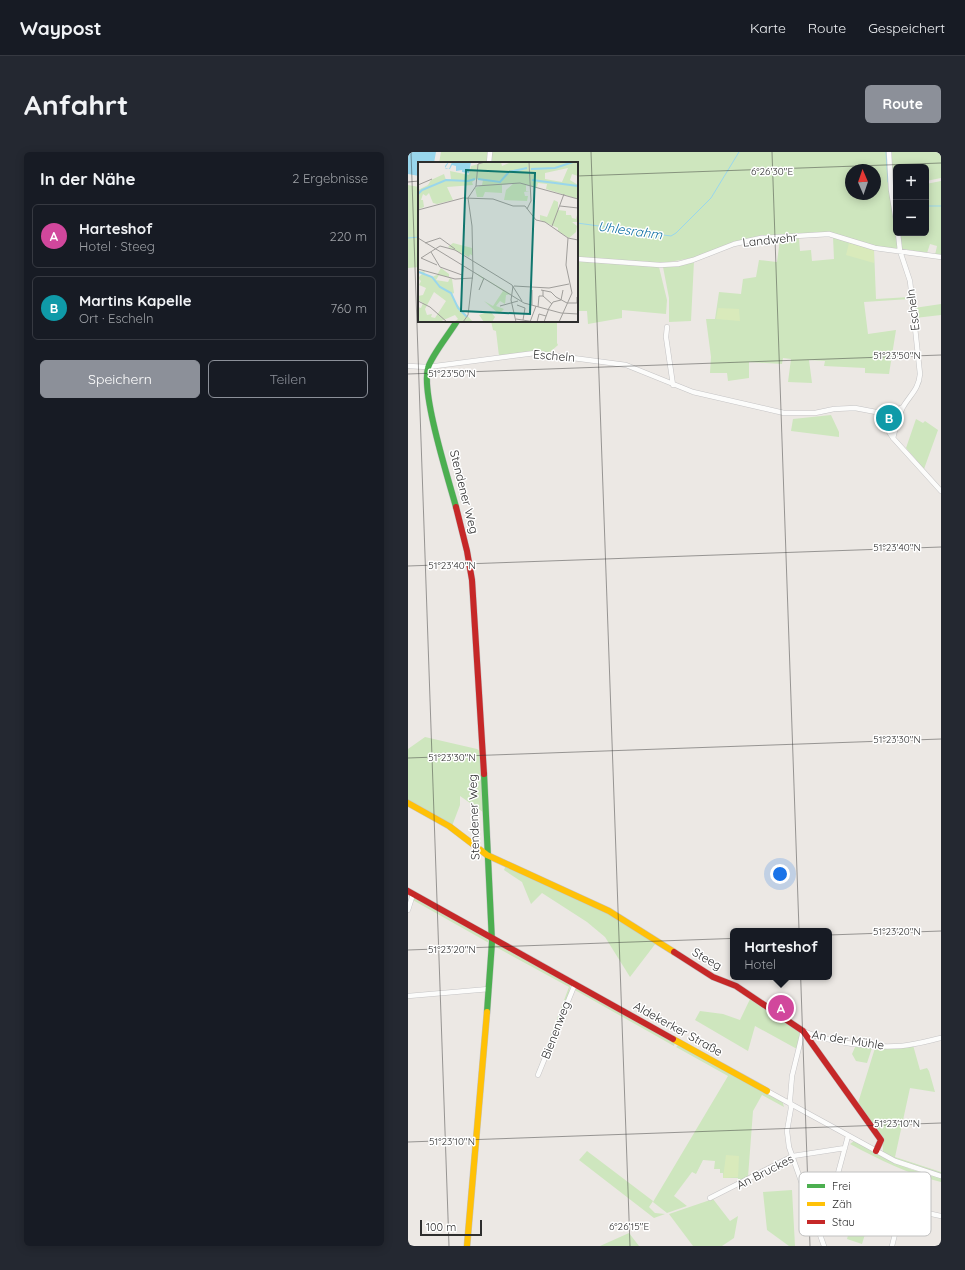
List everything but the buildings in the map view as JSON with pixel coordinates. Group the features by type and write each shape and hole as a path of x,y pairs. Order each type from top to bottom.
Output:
{"street":[{"path":"488,162 490,152"},
{"path":"889,152 893,202"},
{"name":"Landwehr","path":"578,259 660,265 678,264 693,260 734,244 761,238 829,234 875,248 941,258"},
{"name":"Escheln","path":"893,438 897,420 903,407 919,383 920,374 910,281 900,251 898,236"},
{"path":"428,368 456,322"},
{"path":"667,327 666,337 673,385"},
{"name":"Escheln","path":"408,366 428,368 535,353 626,365 693,392 784,412 815,413 834,408 854,408 876,412 894,411 903,407"},
{"name":"Stendener Weg","path":"428,368 426,381 427,390 467,550 472,580 483,749 492,938 481,1096 467,1246"},
{"path":"876,412 881,417 893,438 941,491"},
{"name":"Steeg","path":"408,803 449,826 487,855 609,911 713,976 736,986 803,1031 882,1140 876,1152"},
{"path":"408,910 411,892"},
{"name":"Aldekerker Straße","path":"411,892 876,1152 913,1168 927,1172"},
{"name":"Bienenweg","path":"538,1075 575,984"},
{"path":"408,996 489,989"},
{"path":"799,1173 789,1146 787,1133 792,1076 803,1031"},
{"name":"An der Mühle","path":"803,1031 816,1037 880,1047 903,1046 941,1038"},
{"path":"838,1172 848,1136"},
{"name":"An Bruckes","path":"710,1198 793,1156 845,1148"},
{"name":"Aldekerker Straße","path":"931,1173 941,1176"},
{"path":"931,1214 941,1216"},
{"path":"821,1236 824,1246"},
{"path":"892,1246 894,1236"}],"green space":[{"path":"441,152 489,152 487,162 439,162"},
{"path":"492,152 887,152 893,205 893,236 897,236 898,249 875,246 829,233 760,237 692,258 663,263 578,257 578,162 490,162"},
{"path":"891,152 941,152 941,178 929,180 929,164 893,164 893,176"},
{"path":"941,181 941,256 935,255 937,246 930,244 927,253 902,249 900,236 929,236 929,183"},
{"path":"408,185 418,187 418,267 408,268"},
{"path":"833,237 874,249 876,299 910,297 910,299 864,302 868,334 896,330 889,374 865,373 865,368 824,366 825,361 809,360 812,383 788,382 791,359 783,358 782,364 749,362 749,378 728,381 727,373 710,373 711,357 706,319 715,319 719,292 741,294 743,279 756,277 759,260 777,262 780,239 799,238 800,251 811,250 812,261 834,259"},
{"path":"849,243 874,250 874,263 846,255"},
{"path":"578,261 659,267 667,300 666,314 622,310 622,318 588,324 587,311 578,311"},
{"path":"694,261 691,321 669,322 669,298 663,267"},
{"path":"941,304 941,315 915,318 914,308"},
{"path":"718,308 739,309 740,321 716,319"},
{"path":"491,322 557,322 558,345 549,353 499,356 496,331 493,330"},
{"path":"831,415 839,432 839,437 791,431 793,419"},
{"path":"916,419 923,423 925,421 938,430 924,469 906,448"},
{"path":"425,737 477,749 481,752 483,812 460,796 460,805 452,826 408,801 408,749"},
{"path":"506,865 611,914 656,943 630,977 605,937 587,922 542,893 531,904 522,882 504,870"},
{"path":"414,897 486,937 489,943 411,899"},
{"path":"497,943 570,983 569,992 562,1014 537,1072 569,987 494,946"},
{"path":"577,987 675,1041 674,1046 573,989"},
{"path":"751,997 800,1032 797,1049 755,1026 748,1051 695,1020 700,1011 723,1014 740,1020"},
{"path":"680,1044 782,1100 784,1107 762,1095 753,1111 748,1177 738,1183 738,1178 723,1178 723,1173 720,1173 720,1169 714,1169 715,1161 703,1160 696,1174 692,1172 674,1196 687,1206 667,1213 653,1202 728,1076 676,1047"},
{"path":"856,1045 872,1048 867,1063 856,1061 852,1054"},
{"path":"913,1045 920,1070 927,1068 935,1092 910,1088 895,1157 941,1172 941,1174 897,1160 883,1152 882,1137 858,1103 875,1048 903,1048"},
{"path":"854,1141 910,1169 920,1172 906,1171 850,1144"},
{"path":"587,1151 653,1201 649,1207 655,1213 665,1214 654,1218 579,1160"},
{"path":"726,1155 739,1156 738,1177 723,1178"},
{"path":"931,1175 941,1178 941,1182 931,1180"},
{"path":"792,1190 795,1246 789,1246 767,1230 763,1192"},
{"path":"713,1199 730,1221 738,1216 734,1238 722,1246 693,1246 669,1214"},
{"path":"629,1233 639,1246 600,1246"},
{"path":"848,1236 864,1236 862,1244 847,1239"}],"water":[{"path":"408,152 436,152 434,162 418,162 418,176 408,174"}],"waterway":[{"name":"Uhlesrahm","path":"578,223 671,236 676,233 711,198 739,152"},
{"path":"886,152 888,182"},
{"path":"929,206 941,206"},
{"name":"Uhlesrahm","path":"408,238 418,237"},
{"path":"408,1243 411,1246"}],"traffic: fast":[{"path":"456,322 430,363 427,380 428,396 436,436 456,507"},
{"path":"484,774 492,942 487,1012"}],"traffic: slow":[{"path":"408,803 449,826 487,855 609,911 674,952"},
{"path":"467,1246 487,1012"},
{"path":"673,1039 767,1091"}],"traffic: jam":[{"path":"456,507 467,551 472,580 484,774"},
{"path":"408,891 673,1039"},
{"path":"674,952 713,977 736,986 803,1031 881,1140 876,1151"}],"place":[{"name":"Martins Kapelle","path":"889,418"},
{"name":"Harteshof","path":"781,1008"}]}
